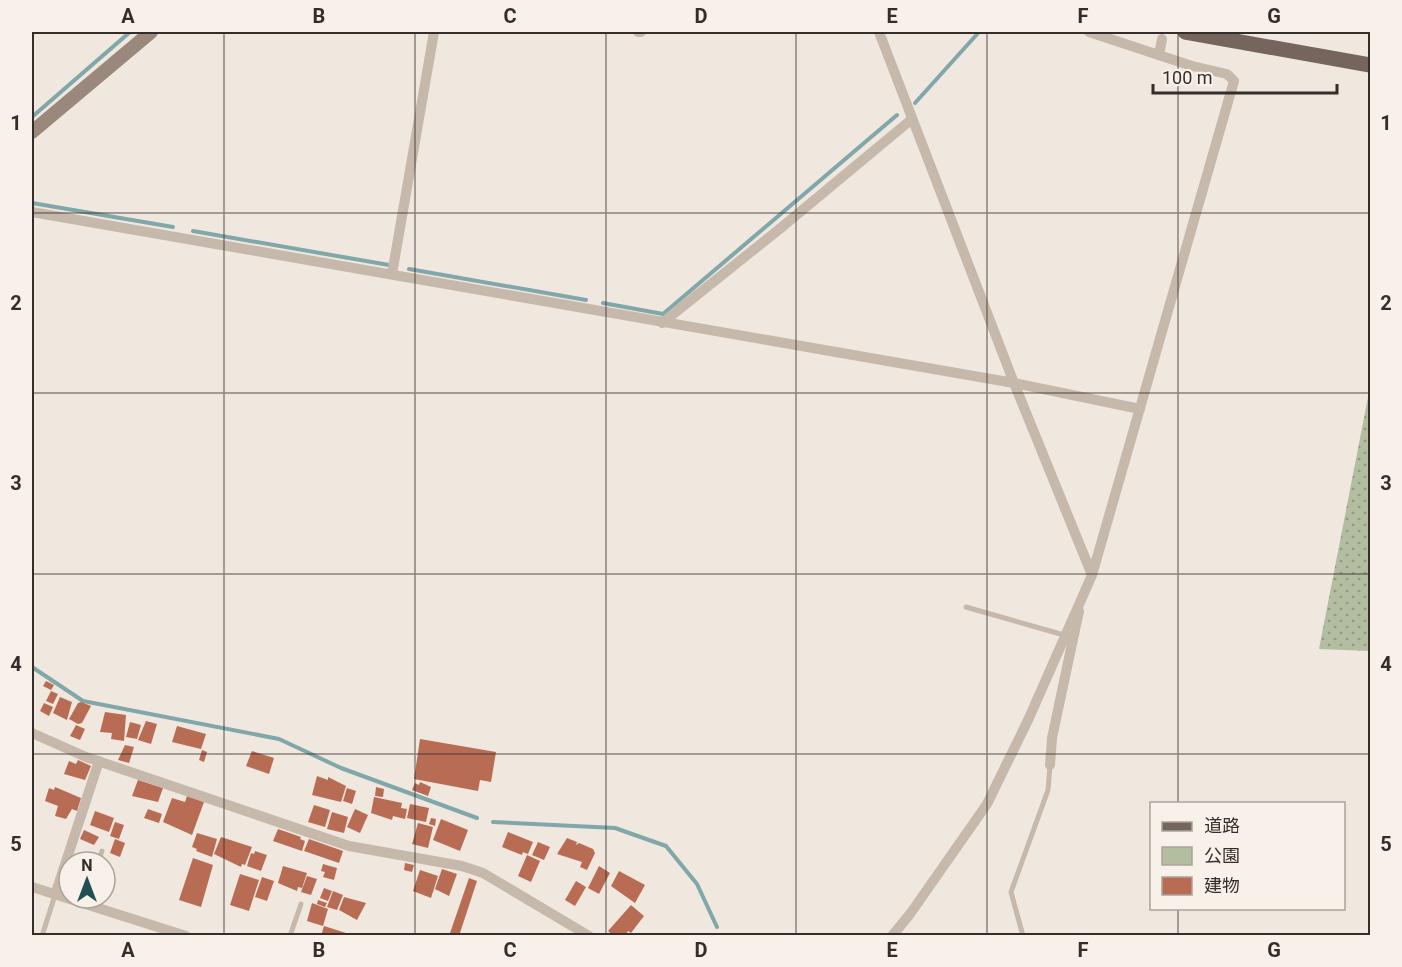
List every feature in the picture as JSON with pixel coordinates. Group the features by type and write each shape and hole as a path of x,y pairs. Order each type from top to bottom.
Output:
{"main road":[{"path":"1185,32 1371,65"}],"street":[{"path":"32,132 151,32"},
{"path":"392,274 434,32"},
{"path":"879,32 1014,383 1092,575"},
{"path":"892,936 987,804 1029,718 1092,575 1234,81 1227,74 1089,32"},
{"path":"1159,55 1162,39"},
{"path":"662,323 864,161 912,118"},
{"path":"32,213 1014,383 1140,409"},
{"path":"1050,765 1052,738 1082,596"},
{"path":"32,733 99,761 349,846 462,866 483,873 589,936"},
{"path":"32,887 56,895 99,761"},
{"path":"112,910 186,936"}],"lane":[{"path":"966,607 1064,635"},
{"path":"1023,936 1011,892 1048,790 1050,765"},
{"path":"42,936 56,895"},
{"path":"290,936 301,904"}],"green space":[{"path":"1370,387 1370,651 1319,649"}],"building":[{"path":"46,681 54,685 51,690 43,686"},
{"path":"51,691 58,694 53,704 46,701"},
{"path":"60,697 72,702 67,720 53,713"},
{"path":"44,703 53,707 49,716 40,711"},
{"path":"78,703 91,706 82,723 78,724 69,719"},
{"path":"105,712 126,715 124,741 111,739 112,733 100,732"},
{"path":"146,721 157,724 151,744 138,740"},
{"path":"130,722 141,725 137,739 126,737"},
{"path":"76,725 85,729 80,740 70,736"},
{"path":"177,726 206,734 201,749 172,742"},
{"path":"420,739 496,752 491,782 480,780 478,791 414,779"},
{"path":"125,745 134,747 129,763 118,760"},
{"path":"202,750 207,752 204,762 199,760"},
{"path":"252,751 274,758 269,774 246,766"},
{"path":"78,760 91,766 85,780 64,774 69,761 76,764"},
{"path":"317,776 328,780 328,777 346,786 341,802 312,795"},
{"path":"138,780 163,788 158,802 132,796"},
{"path":"420,782 431,787 428,796 412,790 415,783 419,785"},
{"path":"55,787 81,798 77,811 72,809 66,819 55,816 58,806 45,801 49,788 54,790"},
{"path":"376,787 384,789 383,797 375,796"},
{"path":"347,788 356,791 352,804 343,801"},
{"path":"187,796 204,802 192,835 163,822 172,798 185,802"},
{"path":"374,797 402,803 401,808 407,809 405,819 393,816 392,820 371,813"},
{"path":"410,804 429,808 426,822 407,818"},
{"path":"314,805 330,810 325,827 308,822"},
{"path":"148,809 162,814 159,823 144,818"},
{"path":"355,809 368,815 360,833 347,827"},
{"path":"95,811 114,818 109,832 90,825"},
{"path":"332,812 348,817 344,833 327,829"},
{"path":"431,818 436,819 435,826 429,824"},
{"path":"441,819 468,830 460,851 433,840"},
{"path":"115,822 124,825 119,839 110,836"},
{"path":"418,823 433,827 428,848 412,844"},
{"path":"278,829 301,837 300,839 305,841 302,851 273,841"},
{"path":"84,830 99,837 94,845 80,839"},
{"path":"508,832 533,842 528,854 523,852 522,855 502,847"},
{"path":"197,833 217,839 212,857 192,847"},
{"path":"221,837 252,847 245,865 242,864 241,867 214,854"},
{"path":"567,838 577,842 576,845 579,843 593,849 595,853 587,870 580,867 582,862 557,854"},
{"path":"115,839 125,843 120,857 117,856 117,850 111,850"},
{"path":"309,839 343,851 339,863 304,851"},
{"path":"538,842 550,847 544,860 532,855"},
{"path":"255,851 267,855 261,871 247,866 251,853 254,854"},
{"path":"527,855 540,861 531,882 518,876"},
{"path":"193,858 213,865 201,907 179,900"},
{"path":"405,863 414,865 412,872 404,870"},
{"path":"323,864 337,868 334,880 323,877 325,872 321,871"},
{"path":"283,866 307,873 302,888 298,887 297,891 278,883"},
{"path":"599,866 610,873 599,894 588,888"},
{"path":"442,869 457,874 449,896 435,889"},
{"path":"420,870 438,876 431,898 413,891"},
{"path":"619,871 645,885 635,903 611,886"},
{"path":"240,874 259,880 249,911 230,905"},
{"path":"307,876 317,879 311,895 301,892"},
{"path":"262,877 274,881 267,901 255,897"},
{"path":"469,878 477,881 459,936 449,936"},
{"path":"576,881 586,887 575,906 565,900"},
{"path":"324,888 332,891 328,901 320,898"},
{"path":"333,891 343,895 337,910 327,907"},
{"path":"344,897 366,903 357,920 339,910"},
{"path":"318,900 327,903 325,907 317,904"},
{"path":"312,903 328,909 323,926 307,921"},
{"path":"631,905 644,916 631,933 628,931 625,936 614,936 608,931"},
{"path":"324,926 346,933 345,936 321,936"}],"waterway":[{"path":"32,117 130,32"},
{"path":"915,103 979,32"},
{"path":"603,303 663,314 897,115"},
{"path":"32,203 173,227"},
{"path":"193,231 389,265"},
{"path":"409,269 586,300"},
{"path":"32,667 83,701 279,739 341,768 477,818"},
{"path":"493,822 615,828 666,846 697,884 717,927"}]}
